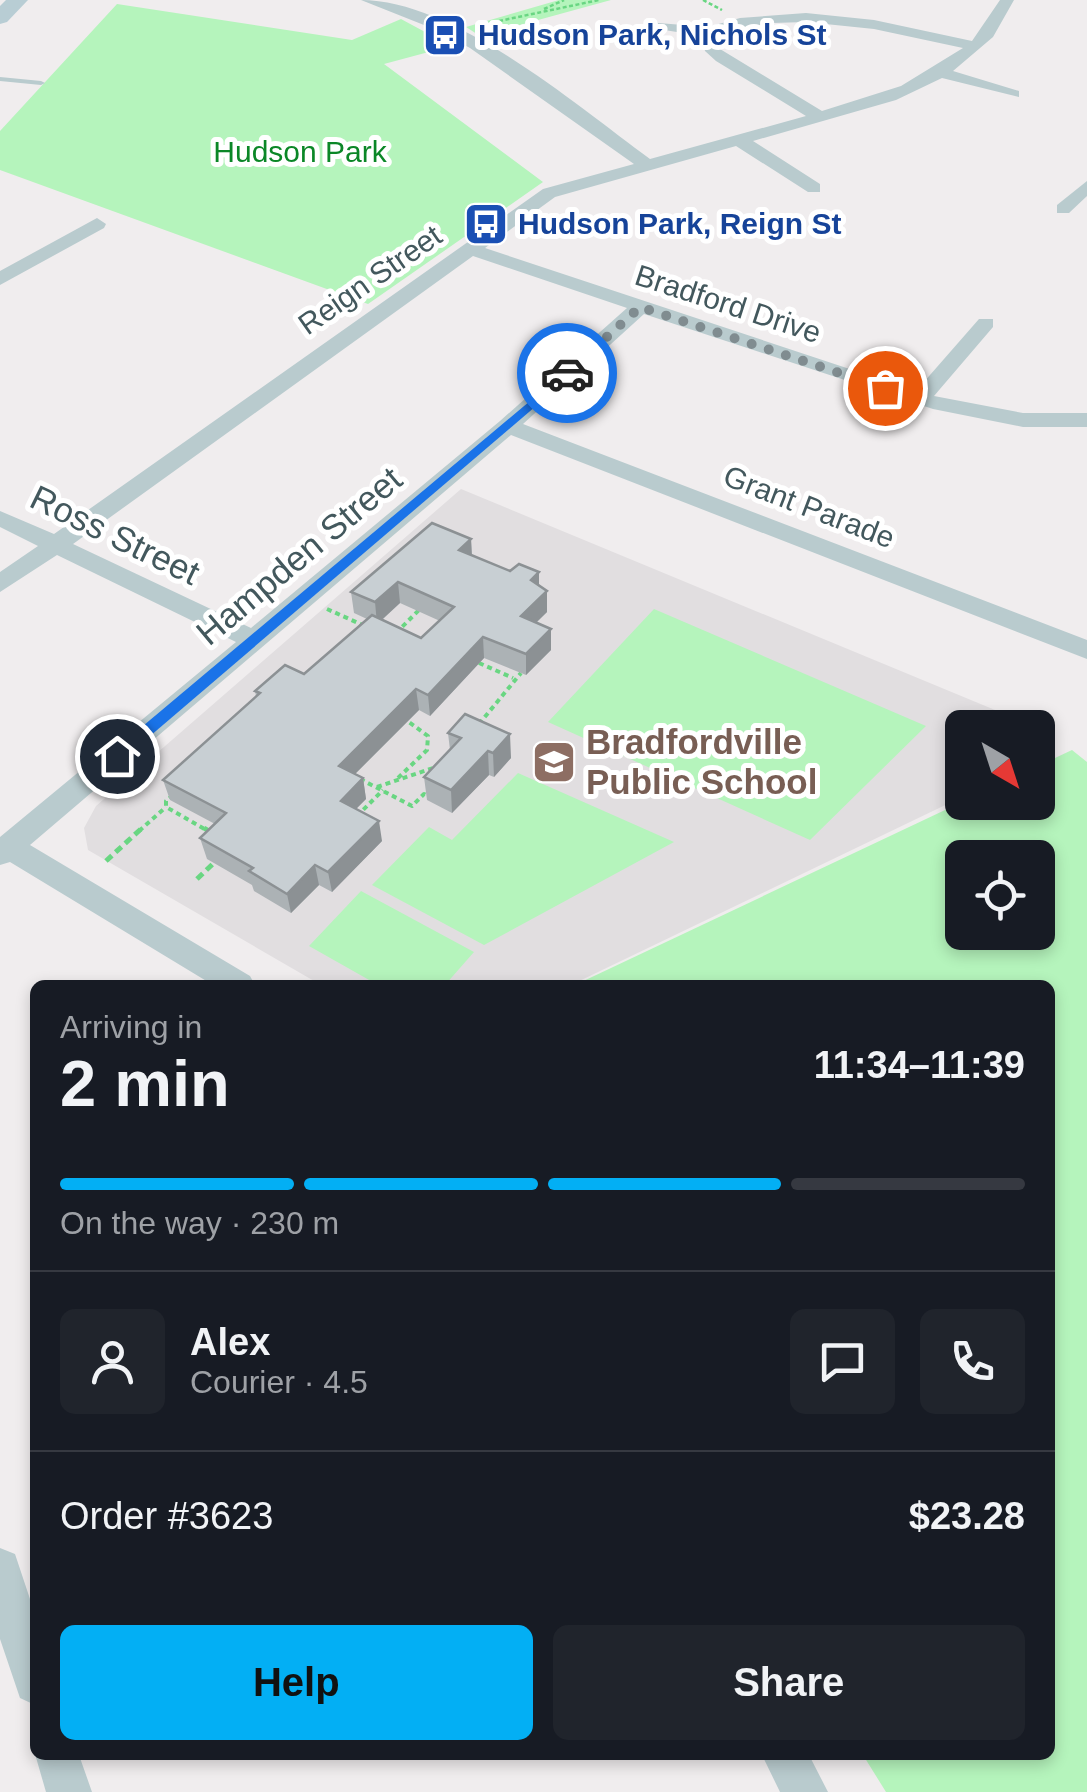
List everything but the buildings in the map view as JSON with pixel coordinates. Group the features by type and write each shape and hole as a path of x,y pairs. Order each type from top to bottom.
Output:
{"street":[{"path":"0,18 18,0"},
{"path":"368,0 406,9 452,30 644,163"},
{"name":"Reign Street","path":"0,584 548,193 890,97 942,72 994,24 1007,0"},
{"path":"663,26 709,32 721,22 761,8 802,4 846,10 973,46"},
{"path":"709,32 713,51 722,58 818,116"},
{"path":"942,72 1014,94"},
{"path":"738,138 814,188"},
{"path":"1063,208 1087,186"},
{"path":"0,279 97,224"},
{"name":"Bradford Drive","path":"470,249 920,400 995,417 1046,422 1087,420"},
{"name":"Hampden Street","path":"4,851 508,426 640,307"},
{"path":"920,400 986,323"},
{"name":"Grant Parade","path":"508,426 1087,650"},
{"name":"Ross Street","path":"0,518 254,640"},
{"path":"4,851 230,980"},
{"path":"0,1569 30,1667"},
{"path":"59,1760 69,1792"},
{"path":"787,1760 805,1792"}],"lane":[{"path":"0,79 41,83"}],"path":[{"path":"534,14 564,0"},
{"path":"452,30 600,0"},
{"path":"324,608 374,630"},
{"path":"390,638 422,608"},
{"path":"480,663 515,678"},
{"path":"473,729 521,672"},
{"path":"356,817 380,789 398,778 427,750 428,736 405,720 393,730"},
{"path":"398,778 435,769 448,756"},
{"path":"354,776 412,806 424,794 430,797"},
{"path":"106,861 166,808 166,801 180,788"},
{"path":"166,808 220,837"},
{"path":"200,826 214,815"},
{"path":"197,879 221,856"}],"shaded area":[{"name":"Bradfordville Public School","path":"461,489 995,710 945,710 945,805 581,980 312,980 88,850 84,828 96,806"}],"green space":[{"path":"559,0 611,0 480,36 466,27"},
{"name":"Hudson Park","path":"117,4 352,40 401,19 451,46 384,64 543,182 368,304 0,170 0,131"},
{"path":"654,609 926,726 810,840 548,722"},
{"path":"1072,750 1087,762 1087,1792 886,1792 866,1760 1055,1760 1055,980 586,980 945,810 945,820 1055,820 1055,758"},
{"path":"518,773 674,842 484,945 372,885 429,827 452,840"},
{"path":"361,891 474,952 449,980 369,980 309,946"}],"way so far":[{"path":"567,373 640,307 885,388"}],"place":[{"name":"Hudson Park, Nichols St","path":"445,35"},
{"name":"Hudson Park, Reign St","path":"486,224"},
{"name":"Bradfordville Public School","path":"554,762"}],"route":[{"path":"117,756 567,373"}]}
